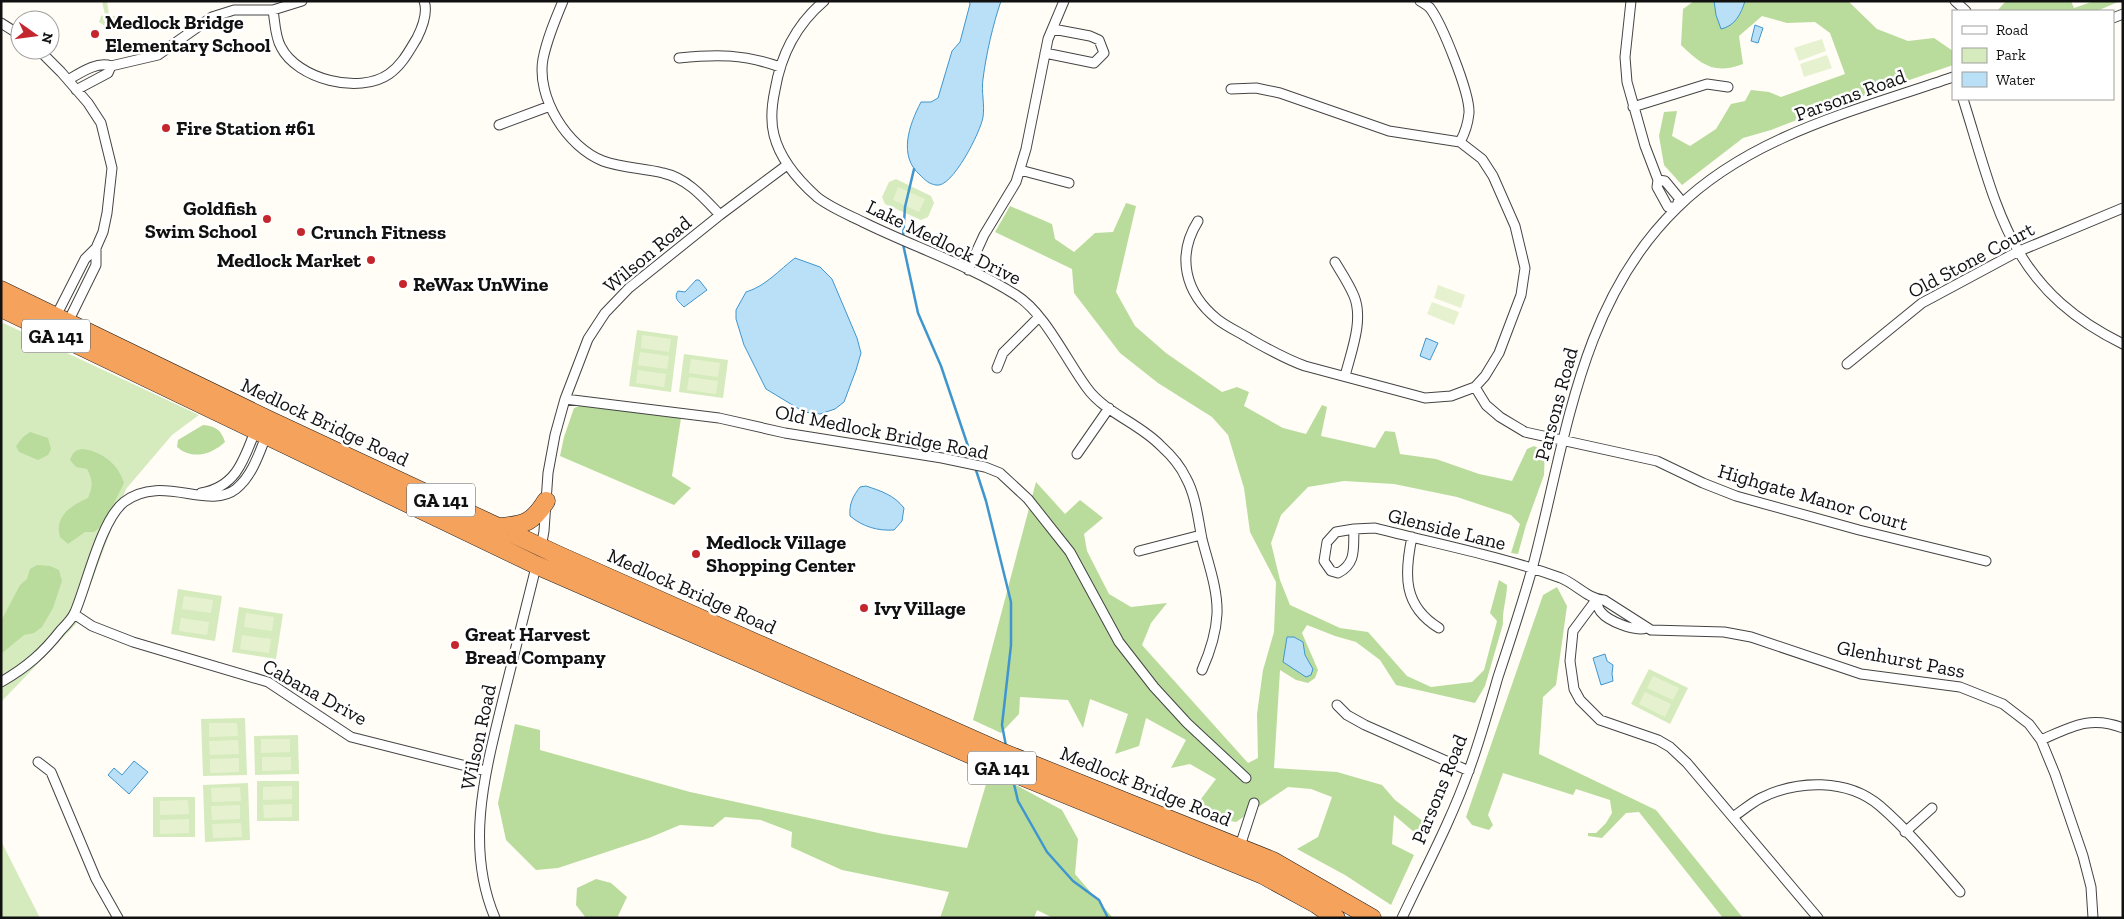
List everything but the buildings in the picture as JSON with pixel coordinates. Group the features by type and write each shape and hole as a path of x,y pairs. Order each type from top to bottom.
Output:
{"highway":[{"name":"Medlock Bridge Road","path":"1,290 58,328 150,381 154,378 173,384 242,417 253,420 262,430 283,432 352,466 370,473 384,474 541,547 999,750 1240,846 1273,861 1372,918"},
{"name":"Medlock Bridge Road","path":"1,308 58,328 536,565 999,767 1264,875 1316,904 1336,918"},
{"path":"499,527 519,526 532,520 546,501"}],"street":[{"path":"68,80 90,68 105,64 111,66 158,55 212,17 234,10 273,10 302,1"},
{"path":"273,10 280,47 294,65 343,84 370,82 389,74 406,57 423,22 424,1"},
{"path":"563,1 552,24 542,72 550,106 564,133 579,147 602,161 635,169 664,173 690,185 720,215"},
{"name":"Lake Medlock Drive","path":"824,1 813,11 790,41 780,67 772,102 774,136 788,165 819,198 903,242 968,270 1017,296 1030,306 1054,338 1087,389 1109,408 1159,443 1175,460 1187,478 1216,592 1217,614 1212,649 1202,670"},
{"path":"968,270 984,235 1016,182 1045,54 1064,1"},
{"path":"1420,1 1429,7 1442,30 1465,93 1469,111 1465,133 1460,142"},
{"path":"1631,1 1625,57 1627,82 1633,107 1658,180 1664,181 1679,198 1677,207"},
{"path":"1955,1 1965,10"},
{"path":"1045,54 1094,63 1104,53 1098,40 1090,36 1053,28"},
{"path":"679,58 728,54 749,57 780,67"},
{"path":"49,60 68,80 101,123 112,168 107,213 103,232 96,248 96,265 58,328"},
{"path":"76,90 108,74 111,66"},
{"name":"Parsons Road","path":"1402,918 1469,771 1532,568 1562,441 1587,354 1606,306 1638,255 1677,207 1722,172 1773,142 1807,128 1952,77"},
{"path":"1633,107 1707,84 1728,87"},
{"path":"1198,221 1188,241 1186,263 1191,288 1204,308 1219,321 1286,359 1305,366 1425,398 1451,396 1475,387 1485,376 1499,353 1521,295 1525,268 1514,226 1493,176 1482,159 1460,142 1389,131 1264,90 1231,88"},
{"path":"1963,100 2000,216 2018,252 2032,274 2076,318 2123,344"},
{"path":"499,125 550,106"},
{"name":"Wilson Road","path":"565,398 588,339 605,313 629,288 720,215 788,165"},
{"path":"1020,170 1069,183"},
{"name":"Old Stone Court","path":"1847,364 1922,303 2018,252 2123,208"},
{"path":"58,328 84,259 96,248"},
{"path":"1335,262 1354,296 1358,310 1356,328 1345,376"},
{"path":"997,368 1003,354 1038,318"},
{"name":"Highgate Manor Court","path":"1475,387 1486,405 1500,417 1525,432 1657,461 1703,484 1736,496 1859,530 1986,561"},
{"path":"536,565 541,547 550,457 565,398"},
{"name":"Old Medlock Bridge Road","path":"565,398 719,418 785,433 942,458 985,467 1000,473 1028,499 1070,552 1119,642 1154,687 1188,723 1246,778"},
{"path":"1077,454 1109,408"},
{"path":"196,494 214,490 237,474 262,430"},
{"path":"1,682 36,659 74,614 108,522 122,504 137,494 152,491 218,497 226,495 237,488 252,469 262,430"},
{"path":"242,464 252,469"},
{"name":"Glenside Lane","path":"1354,529 1353,556 1348,568 1338,573 1331,571 1324,561 1327,542 1336,532 1354,529 1375,528 1532,568"},
{"path":"1139,552 1202,535"},
{"path":"1412,537 1406,577 1411,596 1416,607 1427,620 1439,628"},
{"name":"Wilson Road","path":"495,918 486,896 478,834 486,771 536,565"},
{"name":"Glenhurst Pass","path":"1532,568 1563,579 1596,600 1604,600 1651,630 1724,632 1751,638 1861,674 1960,687 2003,704 2029,724 2041,740 2055,774 2083,856 2091,887 2093,918"},
{"path":"1596,600 1573,631 1570,661 1574,689 1580,700 1600,720 1658,740 1670,747 1687,763 1818,918"},
{"name":"Cabana Drive","path":"74,614 92,626 120,638 268,682 352,737 486,771"},
{"path":"1338,705 1347,716 1469,771"},
{"path":"2041,740 2074,725 2087,722 2111,724 2123,728"},
{"path":"38,762 51,772 96,879 118,918"},
{"path":"1732,817 1759,798 1780,789 1804,784 1822,784 1847,790 1879,805 1960,892"},
{"path":"1240,846 1254,803"},
{"path":"1905,832 1932,808"}],"green space":[{"path":"102,1 107,1 109,15 117,17 117,21 105,26 99,22 101,16 105,15"},
{"path":"1694,1 1848,1 1877,29 1908,41 1934,38 1952,50 1952,65 1828,108 1771,130 1743,138 1682,185 1664,165 1659,136 1664,112 1677,111 1672,136 1690,146 1716,129 1731,104 1745,101 1751,90 1769,92 1781,97 1845,74 1830,33 1815,22 1787,23 1762,16 1739,36 1743,64 1724,68 1709,66 1695,58 1681,45 1683,9"},
{"path":"2006,1 2071,1 2074,8 2094,1 2120,1 2099,10 1998,10"},
{"path":"1822,39 1826,51 1799,61 1794,48"},
{"path":"1827,55 1832,68 1804,77 1800,64"},
{"path":"896,179 931,196 934,203 928,217 921,220 885,204 882,197 889,182"},
{"path":"898,187 925,199 919,212 893,200"},
{"path":"1126,203 1136,206 1116,292 1135,326 1166,353 1222,392 1237,387 1249,392 1244,406 1283,428 1306,434 1322,405 1327,407 1321,436 1375,448 1385,431 1395,432 1400,454 1436,459 1479,474 1512,481 1527,449 1534,446 1545,451 1544,475 1518,554 1511,553 1520,524 1511,515 1457,497 1394,484 1344,481 1308,487 1281,515 1271,543 1280,580 1290,605 1340,628 1368,632 1407,676 1431,687 1472,682 1484,670 1497,621 1490,613 1499,580 1507,585 1503,624 1485,686 1475,703 1396,685 1380,660 1356,642 1307,625 1302,633 1318,670 1315,678 1308,683 1296,680 1280,670 1274,768 1337,772 1382,785 1395,800 1428,825 1415,833 1394,815 1392,844 1414,855 1391,905 1345,875 1297,849 1318,837 1332,797 1311,789 1288,787 1236,822 1219,819 1198,803 1216,779 1190,764 1171,768 1186,740 1146,718 1139,746 1115,754 1128,714 1090,699 1083,728 1068,700 1020,697 1019,714 1001,733 973,720 1036,482 1065,514 1080,500 1103,518 1084,534 1087,551 1109,594 1131,607 1167,603 1151,623 1142,645 1248,763 1258,758 1257,714 1263,670 1274,632 1276,582 1250,532 1244,488 1228,435 1212,417 1158,383 1120,353 1074,293 1072,269 995,232 1010,206 1052,224 1055,239 1074,252 1095,233 1113,232"},
{"path":"1438,285 1465,295 1461,308 1434,298"},
{"path":"1432,302 1459,312 1454,325 1427,314"},
{"path":"1,322 199,415 172,435 126,489 76,624 1,702"},
{"path":"637,330 678,336 671,392 629,386"},
{"path":"642,335 671,339 669,352 641,348"},
{"path":"640,352 669,356 667,369 638,365"},
{"path":"684,354 728,360 723,398 679,392"},
{"path":"691,359 720,363 718,377 689,373"},
{"path":"638,370 666,374 664,387 636,383"},
{"path":"689,377 718,381 716,394 687,390"},
{"path":"585,404 681,418 672,476 691,488 674,505 560,456 574,408"},
{"path":"203,425 217,429 222,434 225,442 208,453 195,455 189,454 177,447 178,440"},
{"path":"30,432 48,438 51,449 48,455 38,460 19,452 16,446"},
{"path":"83,449 97,453 109,460 118,470 124,483 103,525 94,532 85,532 68,544 60,537 59,523 70,508 88,498 91,490 91,480 87,469 76,467 70,460 75,452"},
{"path":"37,565 50,566 59,570 62,581 53,608 42,627 34,633 24,635 1,654 1,621 20,585 27,579 30,569"},
{"path":"1557,587 1567,606 1556,685 1543,697 1539,754 1656,810 1743,918 1723,918 1639,812 1626,813 1602,838 1588,836 1588,833 1596,833 1606,823 1612,813 1610,800 1576,789 1573,795 1503,773 1488,815 1493,825 1489,830 1472,825 1466,817 1543,595"},
{"path":"178,589 222,596 215,641 171,634"},
{"path":"184,596 213,600 211,613 182,609"},
{"path":"239,607 283,614 276,659 232,652"},
{"path":"246,613 274,617 272,631 244,627"},
{"path":"181,618 209,622 207,635 179,631"},
{"path":"242,635 271,639 269,653 240,649"},
{"path":"1649,669 1688,688 1670,724 1631,704"},
{"path":"1653,676 1679,688 1673,700 1647,688"},
{"path":"1645,692 1671,704 1665,717 1639,704"},
{"path":"245,718 247,775 203,776 201,719"},
{"path":"209,723 237,723 238,736 209,737"},
{"path":"515,724 540,730 540,750 690,792 883,834 967,848 990,771 1062,810 1078,839 1075,874 1113,918 1053,918 1037,910 1034,918 940,918 949,892 842,870 791,847 792,832 761,820 725,817 713,827 680,825 649,838 558,868 536,870 506,840 498,803"},
{"path":"298,735 299,774 255,775 254,736"},
{"path":"261,739 290,739 290,752 261,753"},
{"path":"238,740 239,754 210,755 209,741"},
{"path":"262,757 291,757 291,770 262,771"},
{"path":"239,758 239,772 210,773 210,759"},
{"path":"257,781 299,781 299,821 257,821"},
{"path":"248,783 250,840 205,842 203,785"},
{"path":"292,786 292,799 263,800 263,787"},
{"path":"240,787 241,801 212,802 211,788"},
{"path":"153,797 195,797 195,837 153,837"},
{"path":"188,800 189,814 160,815 160,801"},
{"path":"292,804 292,817 264,818 263,805"},
{"path":"240,805 240,819 212,820 211,806"},
{"path":"189,819 189,833 160,834 160,820"},
{"path":"241,823 242,837 213,838 212,824"},
{"path":"1,841 40,918 1,918"},
{"path":"596,879 611,883 627,897 617,918 586,918 576,905 577,888"}],"water":[{"path":"969,1 1001,1 984,70 983,117 965,158 950,178 943,184 936,185 925,180 913,167 907,150 908,140 913,120 921,102 931,102 938,98 952,51 960,42 970,4"},
{"path":"1714,1 1745,1 1737,19 1721,29"},
{"path":"1755,25 1763,28 1758,43 1751,41"},
{"path":"795,258 820,267 832,279 857,338 861,353 844,402 835,409 820,414 804,412 766,389 744,345 736,319 736,310 746,292 766,282"},
{"path":"696,280 699,280 707,290 684,307 677,300 677,293 678,291 685,292"},
{"path":"1426,338 1438,343 1430,360 1420,356"},
{"path":"866,486 892,497 904,508 902,521 894,530 871,528 850,516 853,497 860,487"},
{"path":"1287,637 1294,637 1303,642 1305,655 1313,669 1311,675 1306,677 1283,662"},
{"path":"1605,654 1607,661 1613,665 1613,681 1601,685 1593,658"},
{"path":"134,761 148,772 129,794 108,775 114,768 122,775"}],"waterway":[{"path":"903,238 905,207 914,169"},
{"path":"903,244 918,313 941,366 973,461"},
{"path":"975,467 986,501 1011,602 1011,645 1002,725 1006,746"},
{"path":"1013,780 1018,801 1047,852 1073,881 1099,900 1108,918"}],"place":[{"name":"Medlock Bridge Elementary School","path":"95,34"},
{"name":"Fire Station #61","path":"166,128"},
{"name":"Goldfish Swim School","path":"267,219"},
{"name":"Crunch Fitness","path":"301,232"},
{"name":"Medlock Market","path":"371,260"},
{"name":"ReWax UnWine","path":"403,284"},
{"name":"Medlock Village Shopping Center","path":"696,554"},
{"name":"Ivy Village","path":"864,608"},
{"name":"Great Harvest Bread Company","path":"455,645"}]}
